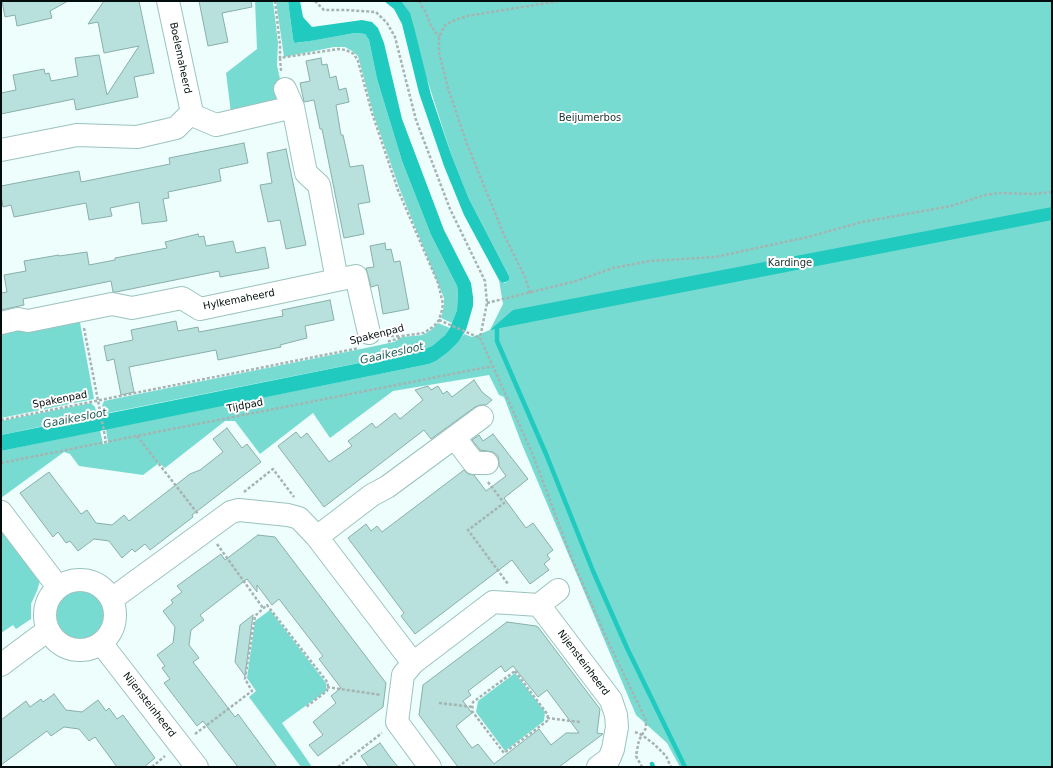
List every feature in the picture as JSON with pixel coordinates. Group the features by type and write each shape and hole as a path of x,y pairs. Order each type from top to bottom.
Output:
{"street":[{"name":"Boelemaheerd","path":"168,1 191,108 190,114"},
{"path":"1,150 77,134 136,137 176,128 190,114 216,125 289,98 306,173 319,185 337,280"},
{"name":"Hylkemaheerd","path":"1,323 18,319 28,321 112,304 132,308 182,298 200,309 356,276 373,340"},
{"path":"317,537 372,495 387,487 482,417"},
{"path":"455,438 481,463"},
{"path":"112,599 231,512 240,510 288,515 299,518 317,537 413,663"},
{"path":"1,512 58,587"},
{"path":"72,580 88,580 96,583 102,587 112,599 115,611 115,623 112,631 101,643 85,650 76,650 68,648 53,638 48,630 45,615 46,607 52,593 58,587 72,580"},
{"path":"430,767 397,722 403,675 413,663 493,602 531,604 558,590"},
{"name":"Nijensteinheerd","path":"531,604 611,700 616,715 617,727 613,749 609,759 598,767"},
{"path":"1,665 48,630"},
{"name":"Nijensteinheerd","path":"101,643 197,767"}],"path":[{"path":"275,1 280,58 338,49 346,50 354,54 358,61 372,113 398,190 438,284 443,304 438,320 480,338"},
{"path":"316,1 324,10 376,12 387,24 395,37 416,120 450,209 485,281 487,303 480,338 533,455 575,566 606,637 646,720 646,728 637,748 636,756 642,767"},
{"path":"419,1 431,26 439,37"},
{"path":"530,293 525,277 504,235 467,144 448,88 439,52 439,37 445,25 467,16 559,1"},
{"path":"487,303 576,281 613,268 650,261 730,254 808,237 862,222 951,206 985,195 999,193 1033,194 1052,192"},
{"path":"81,310 106,442"},
{"name":"Spakenpad","path":"1,420 98,401 373,340 396,339 402,336 424,333 434,326 438,320"},
{"name":"Tijdpad","path":"1,463 493,366"},
{"path":"137,436 208,529 264,608"},
{"path":"481,463 504,503 468,530 531,604"},
{"path":"231,512 229,504 273,470 303,510 299,518"},
{"path":"152,767 252,691 244,679 254,616 267,605 328,683 327,691 306,707"},
{"path":"515,671 548,715 547,718 547,721 504,753 472,712 472,707 473,702 515,671"},
{"path":"327,687 400,697"},
{"path":"439,703 472,707"},
{"path":"547,718 580,722"},
{"path":"338,767 397,722"},
{"path":"617,727 627,728 642,735 666,756 671,767"}],"green space":[{"path":"255,1 273,1 278,43 277,65 285,102 231,113 226,73 257,49"},
{"path":"276,1 288,1 293,39 297,43 355,33 365,34 369,40 377,79 402,161 431,235 457,286 457,310 452,323 441,318 444,298 400,190 374,116 358,56 345,47 334,47 284,57"},
{"name":"Kardinge","path":"393,1 1052,1 1052,767 680,767 667,743 636,715 521,442 504,397 499,395 489,375 393,391 330,438 313,413 260,454 235,421 225,421 165,468 159,463 143,475 79,466 70,454 64,452 1,498 1,451 100,430 103,444 108,443 106,429 429,364 447,353 464,334 472,337 490,330 503,304 499,280 502,283 505,283 508,281 509,276 469,199 451,154 428,82"},
{"path":"79,317 94,399 1,418 1,330"},
{"path":"438,323 450,328 445,335 432,346 419,351 103,414 102,406 104,401 394,342 402,337 423,335"},
{"path":"91,403 95,407 97,415 1,435 1,421"},
{"path":"1,528 40,581 31,604 31,619 16,629 13,625 1,633"},
{"path":"76,589 86,589 100,596 107,610 107,620 100,634 86,641 76,641 66,637 59,630 55,620 55,610 59,600 66,593"},
{"path":"270,610 326,683 326,691 282,723 312,767 301,767 249,697 256,691 247,678 255,621"},
{"path":"515,673 545,712 544,721 505,751 476,712 478,701"}],"shaded area":[{"path":"288,1 300,1 303,17 312,27 362,20 372,22 378,28 384,43 402,119 444,230 471,283 473,306 466,330 458,342 447,353 429,364 1,451 1,435 419,351 432,346 445,335 450,328 457,310 457,286 431,235 402,161 377,79 369,40 365,34 355,33 295,43 293,39"},
{"path":"384,1 401,1 410,13 431,95 451,154 469,199 509,276 509,280 506,282 502,283 499,280 464,215 444,166 419,93 402,24 394,9"},
{"path":"1052,207 1052,220 490,330 513,310"}],"building":[{"path":"2,1 68,1 50,11 52,18 17,26 15,15 5,17"},
{"path":"104,1 139,1 154,73 134,77 138,97 76,110 74,99 1,114 1,93 16,90 13,75 44,69 45,74 49,73 51,81 78,76 75,58 99,55 107,95 139,46 104,53 98,22 88,24"},
{"path":"199,1 251,1 252,7 222,13 228,42 208,46"},
{"path":"321,58 322,65 327,64 330,78 336,76 339,90 346,88 349,102 336,105 341,135 343,135 350,167 363,165 370,202 358,204 364,234 344,238 322,129 320,129 314,100 304,102 300,83 310,81 306,61"},
{"path":"244,143 248,163 219,169 221,181 168,192 169,198 163,199 167,221 142,224 139,202 110,208 112,216 89,220 86,203 14,217 11,205 3,207 1,186 79,171 81,182 170,164 169,158"},
{"path":"286,149 306,245 286,249 280,220 268,222 260,185 272,183 267,153"},
{"path":"198,234 199,237 204,236 206,246 233,241 236,253 265,247 269,268 220,277 219,271 116,292 113,292 111,281 23,299 24,305 1,310 1,293 7,292 4,275 26,271 24,261 87,252 89,265 115,260 115,258 167,248 165,242"},
{"path":"385,243 386,250 391,249 394,262 400,261 409,309 383,314 378,285 371,287 366,268 374,267 370,246"},
{"path":"330,300 334,320 305,326 307,338 280,345 281,347 218,360 216,350 129,367 134,392 121,395 114,359 107,361 104,346 133,340 131,330 176,321 178,331 198,327 199,332 283,316 282,310"},
{"path":"474,380 482,392 492,400 486,405 475,407 431,439 424,430 324,507 278,446 296,432 301,438 307,433 329,462 352,446 348,441 372,423 376,428 395,413 400,419 423,400 415,390 428,386 431,390 438,386 443,394 447,391 452,397"},
{"path":"227,428 242,448 247,444 261,462 192,515 193,517 150,550 145,544 135,552 132,549 122,558 109,541 94,539 78,551 70,541 66,543 58,532 53,537 20,493 49,472 81,514 87,510 96,523 112,525 124,515 129,521 190,474 200,470 223,452 213,439"},
{"path":"493,434 528,479 504,498 526,528 533,523 553,550 547,555 550,559 544,564 549,570 530,584 512,560 415,634 401,616 404,613 348,538 366,524 371,531 377,526 382,532 464,470 468,474 474,475 486,491 506,476 499,466 498,456 493,452 480,450 472,440 479,435 483,441"},
{"path":"258,535 275,537 386,683 383,707 318,756 309,745 323,735 313,722 336,703 331,696 341,688 319,659 323,656 279,599 272,605 257,585 257,592 247,579 200,615 204,620 191,630 189,645 199,658 193,662 235,717 238,714 277,767 238,767 203,721 197,726 164,683 170,679 162,668 165,666 157,655 173,643 175,627 163,611 173,603 171,600 182,592 177,586 221,554 225,560"},
{"path":"253,615 245,676 235,662 240,625"},
{"path":"507,622 536,626 600,709 597,733 603,734 559,767 458,767 419,715 423,685","holes":["501,666 505,672 513,666 538,697 547,690 579,733 566,733 551,745 539,729 494,764 478,744 472,748 456,726 472,713 463,701 471,695 468,691"]},
{"path":"54,694 66,710 82,712 98,700 106,711 109,708 117,719 123,715 155,758 144,767 117,767 95,737 89,741 79,729 64,727 51,736 47,731 1,765 1,720 26,701 30,707 41,699 43,702"},
{"path":"380,743 398,767 369,767 361,756"}],"waterway":[{"path":"497,329 497,341 546,454 593,571 627,648 685,767"}],"park label":[{"name":"Beijumerbos","path":"590,118"}],"water label":[{"name":"Gaaikesloot","path":"392,354"},
{"name":"Gaaikesloot","path":"75,419"}]}
